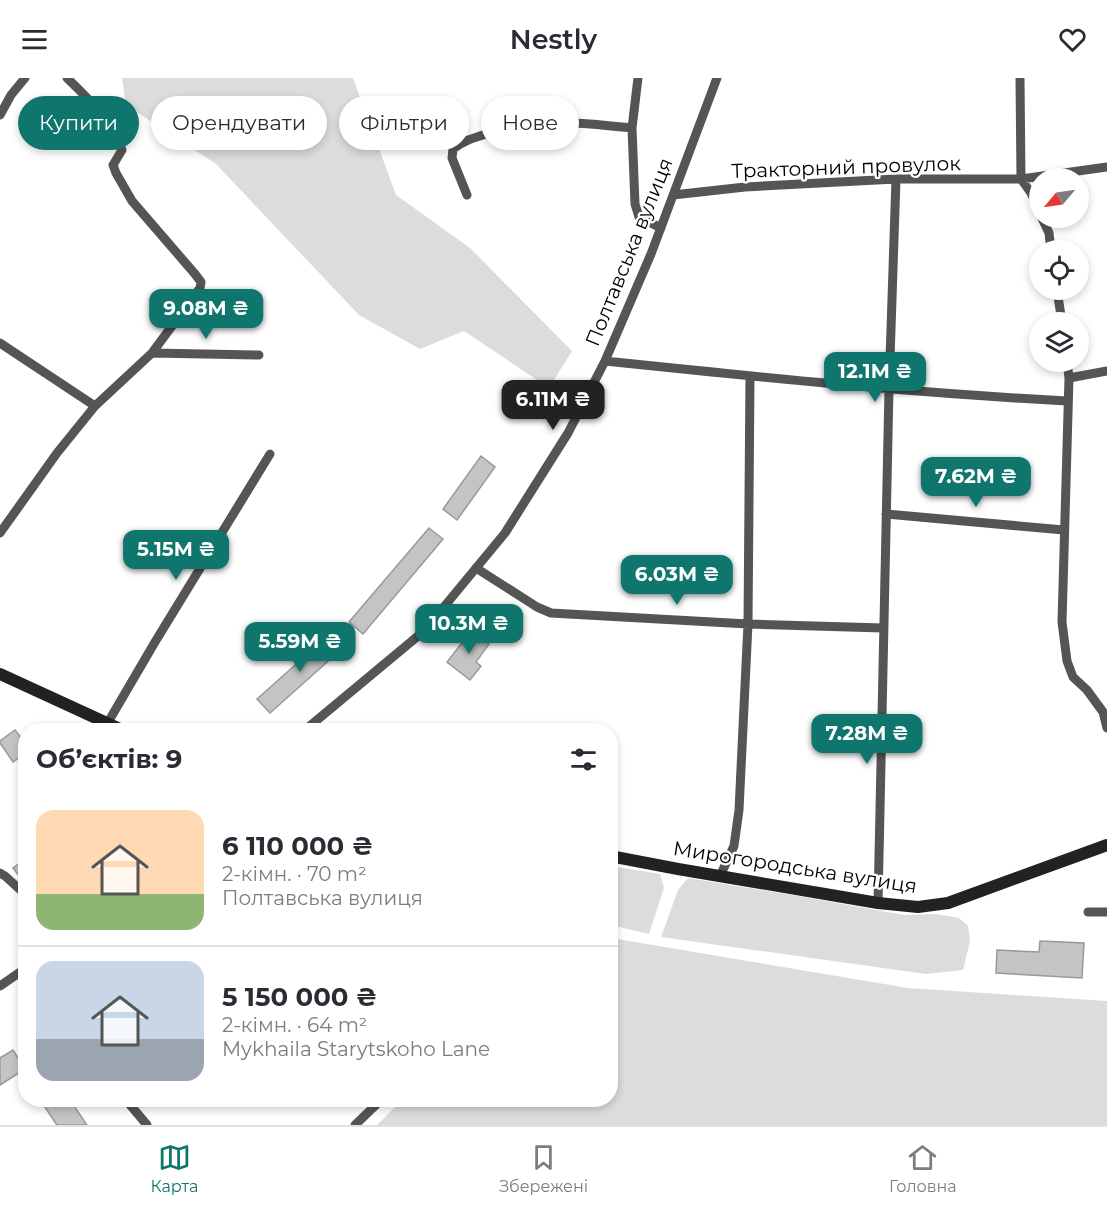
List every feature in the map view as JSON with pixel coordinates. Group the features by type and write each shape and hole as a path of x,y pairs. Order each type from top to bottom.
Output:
{"street":[{"path":"0,115 11,95 25,78"},
{"path":"0,533 57,453 95,406 152,352 200,288 201,282 132,201 113,165 122,150 116,135 86,96 67,78"},
{"path":"638,78 632,128 635,204 639,217 661,228"},
{"name":"Полтавська вулиця","path":"314,723 424,631 505,533 568,433 604,361 651,254 717,78"},
{"path":"1020,78 1021,179 1029,189"},
{"path":"467,195 452,158 453,150 470,139 535,123 632,128"},
{"name":"Тракторний провулок","path":"673,195 745,188 896,179 1021,179 1107,167"},
{"path":"878,903 883,628 896,179"},
{"path":"0,344 95,406"},
{"path":"152,352 259,355"},
{"path":"604,361 991,397 1067,401"},
{"path":"1069,378 1107,371"},
{"path":"1068,372 1062,622 1067,661 1073,677 1105,712 1107,728"},
{"path":"720,876 734,846 739,810 748,624 750,376"},
{"path":"108,723 270,454"},
{"path":"886,514 1064,530"},
{"path":"476,568 537,607 552,613 748,624 883,628"},
{"path":"0,674 105,723"},
{"name":"Мирогородська вулиця","path":"618,857 878,903 918,907 948,903 1107,845"},
{"path":"0,873 18,888"},
{"path":"1088,912 1107,912"},
{"path":"0,986 18,974"},
{"path":"132,1107 147,1125"},
{"path":"355,1125 374,1107"}],"shaded area":[{"path":"122,78 353,78 360,96 339,96 339,150 379,150 396,195 470,248 572,351 549,388 464,331 420,349 359,315 216,164 195,150 327,150 327,96 151,96 151,121 139,114 139,96 125,96"},
{"path":"618,867 660,874 664,888 649,934 618,927"},
{"path":"688,878 904,915 936,914 959,918 968,926 970,941 963,970 926,974 661,937 678,890"},
{"path":"618,939 908,988 1107,1001 1107,1125 377,1125 395,1107 618,1107"}],"building":[{"path":"481,456 495,467 457,520 443,509"},
{"path":"429,528 443,539 363,634 349,622"},
{"path":"472,630 489,644 476,662 481,666 470,680 447,662"},
{"path":"331,633 343,648 270,713 257,699"},
{"path":"15,730 18,734 18,759 13,762 0,741"},
{"path":"18,865 18,875 13,868"},
{"path":"1040,941 1084,943 1082,978 996,973 997,950 1039,952"},
{"path":"13,1050 18,1058 18,1073 0,1085 0,1058"},
{"path":"45,1107 75,1107 87,1125 57,1125"}]}
